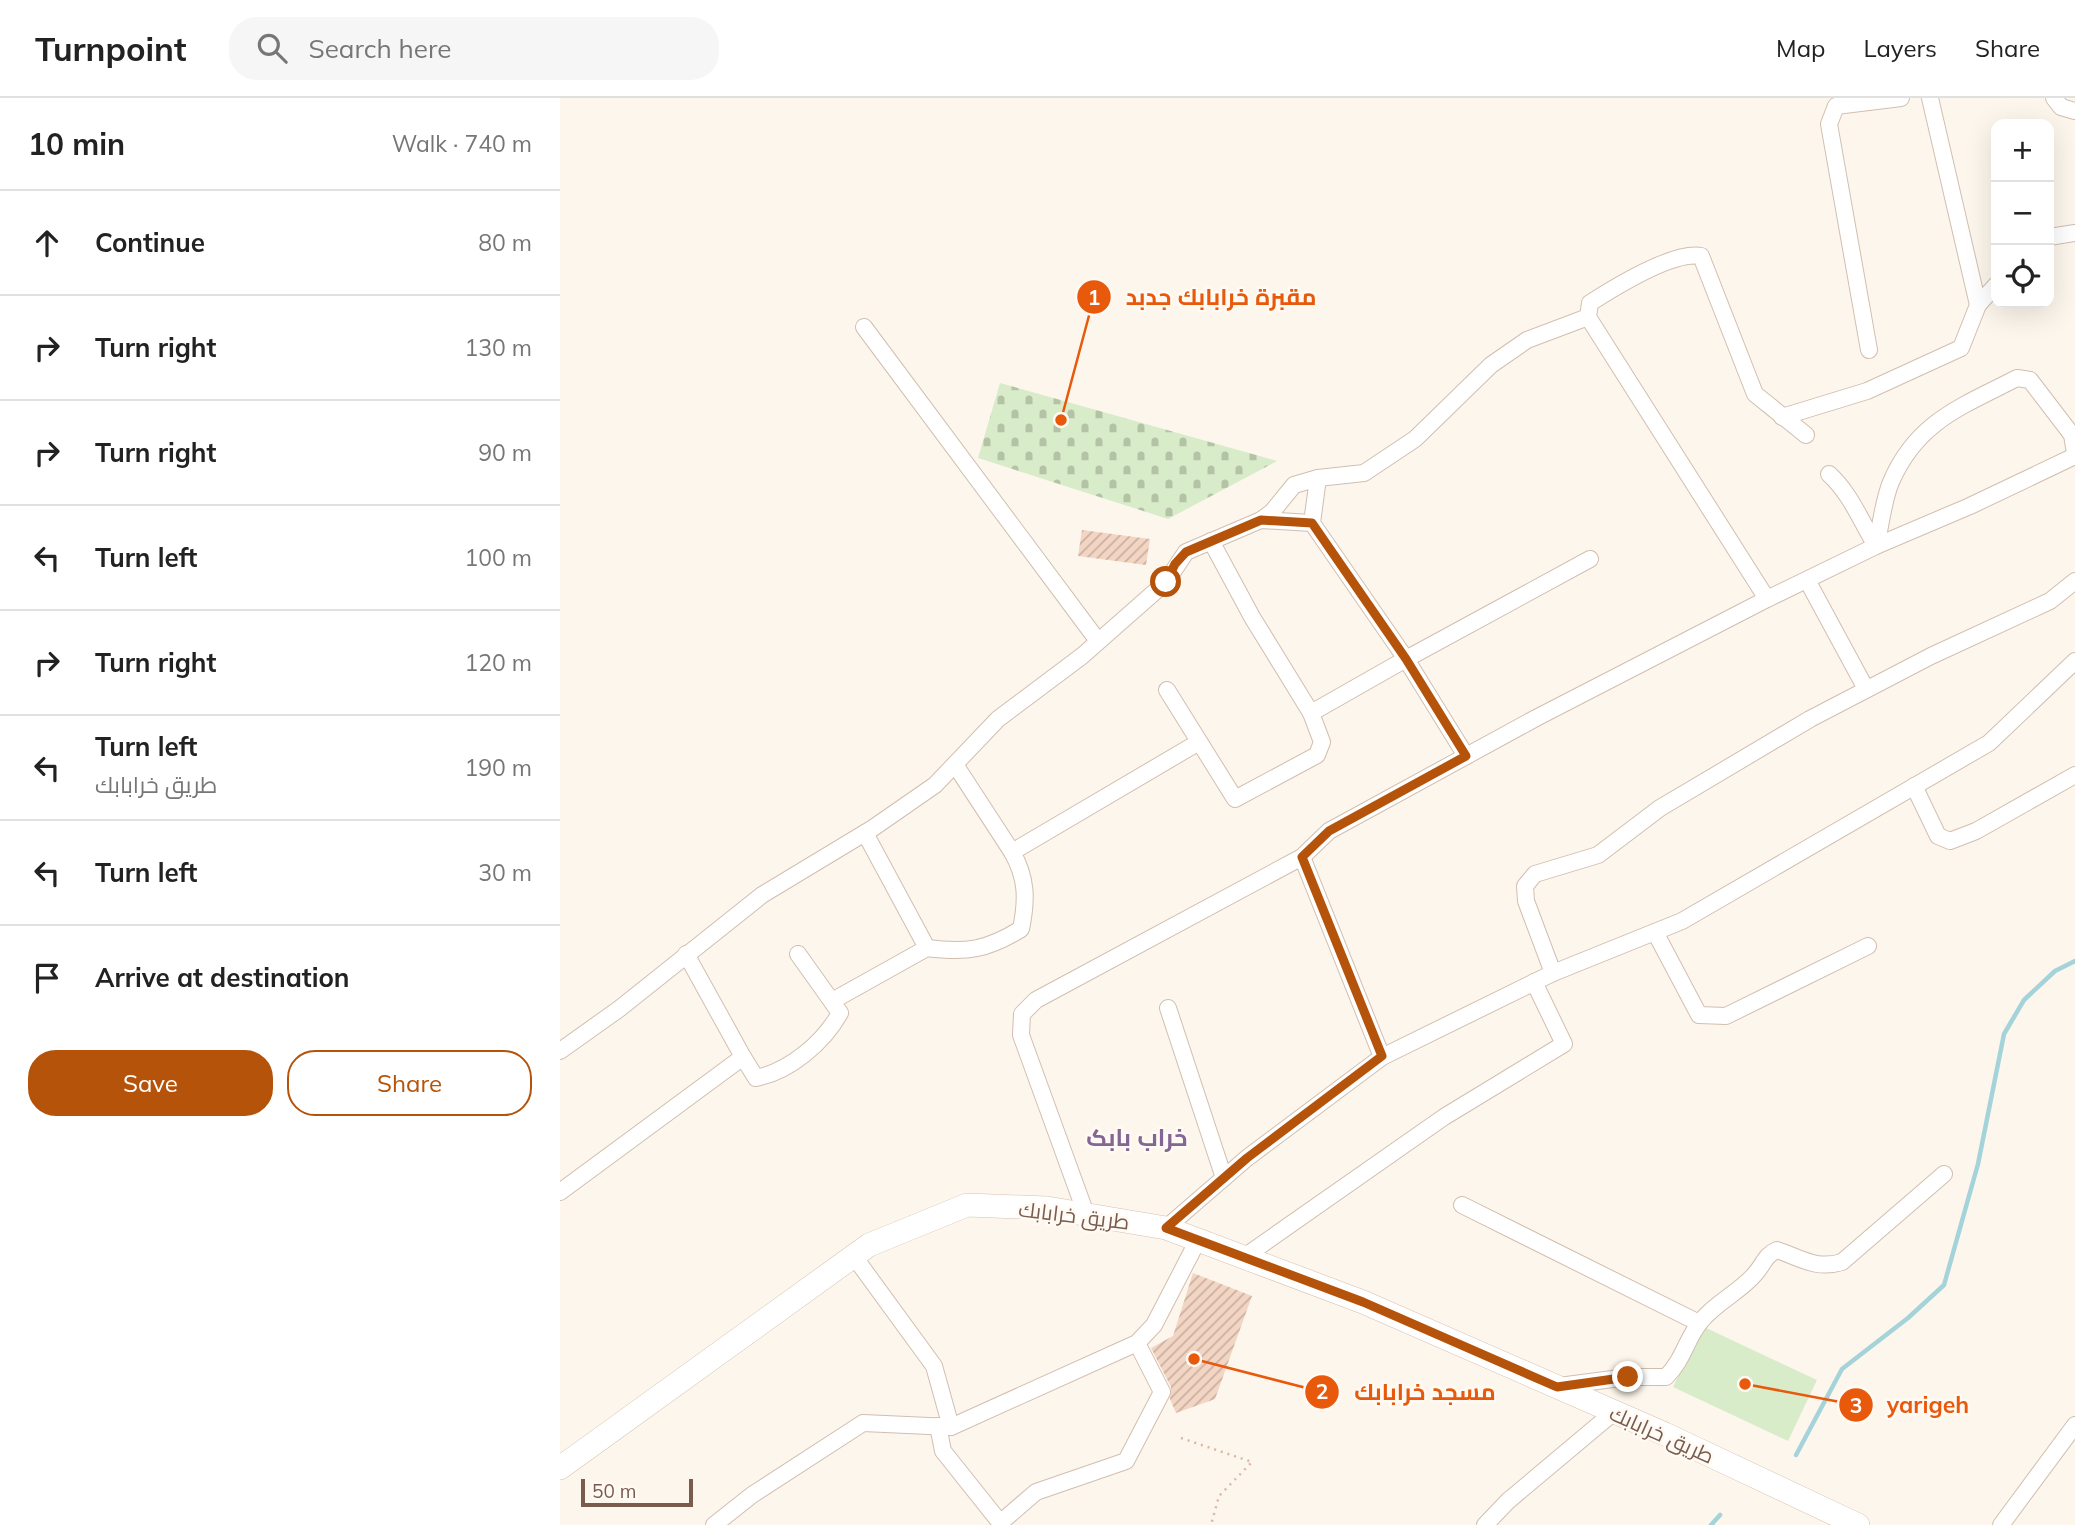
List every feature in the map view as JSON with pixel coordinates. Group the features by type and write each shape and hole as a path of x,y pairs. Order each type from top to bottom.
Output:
{"main road":[{"name":"طريق خرابابك","path":"560,1468 869,1245 967,1205 1047,1208 1166,1228 1363,1302 1614,1412 1853,1524"}],"street":[{"path":"1869,350 1829,124 1836,106 1901,98"},
{"path":"1930,98 1978,305"},
{"path":"2054,98 2061,107 2075,111"},
{"path":"2054,236 2075,233"},
{"path":"1767,599 1588,317 1590,303 1610,290 1689,254 1701,256 1755,394 1806,435"},
{"path":"1782,417 1867,391 1961,348 1978,305 1991,291"},
{"path":"560,1051 619,1009 762,895 865,833 934,785 956,766 998,719 1082,656 1166,582 1175,564 1186,552 1261,520 1272,512 1294,485 1318,478 1364,473 1415,439 1491,365 1527,340 1588,317"},
{"path":"864,327 1098,641"},
{"path":"1086,1214 1021,1035 1022,1014 1036,1000 1302,857 1329,831 1466,756 1767,599 2075,455 2072,435 2030,380 2017,378 1940,417 1910,448 1891,484 1876,546"},
{"path":"1829,474 1844,488 1851,506 1876,546"},
{"path":"1318,478 1312,523 1406,659 1466,756"},
{"path":"1261,520 1312,523"},
{"path":"1167,690 1235,799 1317,755 1322,742 1311,713 1252,617 1211,541"},
{"path":"1311,713 1590,559"},
{"path":"1807,580 1866,689"},
{"path":"1553,973 1526,901 1525,886 1535,874 1598,855 1660,808 1810,719 1866,689 2050,601 2075,581"},
{"path":"1166,1228 1224,1178 1382,1056 1553,973 1682,921 1989,743 2075,661"},
{"path":"1012,852 1199,742"},
{"path":"832,1001 927,948 966,952 998,943 1021,929 1027,902 1023,872 956,766"},
{"path":"1914,786 1938,836 1950,841 1976,831 2075,775"},
{"path":"865,833 927,948"},
{"path":"1302,857 1382,1056"},
{"path":"1655,932 1699,1015 1726,1016 1868,946"},
{"path":"686,954 756,1078 775,1074 828,1035 840,1013 798,954"},
{"path":"1244,1257 1444,1117 1564,1044 1534,982"},
{"path":"1168,1008 1224,1178"},
{"path":"560,1192 743,1057"},
{"path":"1557,1387 1628,1377 1665,1377 1680,1363 1699,1323 1718,1303 1755,1274 1768,1254 1777,1250 1804,1263 1828,1266 1842,1262 1944,1174"},
{"path":"1462,1205 1699,1323"},
{"path":"714,1525 752,1494 863,1423 944,1427 1137,1343 1154,1325 1198,1240"},
{"path":"853,1255 933,1366 944,1427 943,1451 1001,1524 1037,1492 1126,1461 1162,1392 1137,1343"},
{"path":"1485,1525 1508,1501 1614,1412"},
{"path":"2001,1525 2075,1425"}],"path":[{"path":"1181,1438 1252,1462 1219,1496 1211,1525"}],"green space":[{"path":"1000,383 1277,461 1168,519 978,458"},
{"path":"1702,1326 1817,1380 1788,1441 1673,1387"}],"building":[{"path":"1082,530 1150,539 1146,565 1078,556"},
{"path":"1193,1273 1252,1296 1215,1399 1176,1413 1170,1399 1171,1387 1151,1348 1173,1336"}],"waterway":[{"path":"1796,1455 1842,1369 1908,1318 1944,1285 1978,1164 2004,1034 2024,1000 2055,971 2075,961"},
{"path":"1711,1525 1720,1515"}],"place":[{"name":"مقبرة خرابابك جدبد","path":"1061,420"},
{"name":"مسجد خرابابك","path":"1194,1359"},
{"name":"yarigeh","path":"1745,1384"}],"district":[{"name":"خراب بابک","path":"1137,1137"}],"route":[{"path":"1166,582 1175,564 1186,552 1261,520 1312,523 1406,659 1466,756 1329,831 1302,857 1382,1056 1247,1158 1166,1228 1363,1302 1557,1387 1628,1377"}]}
